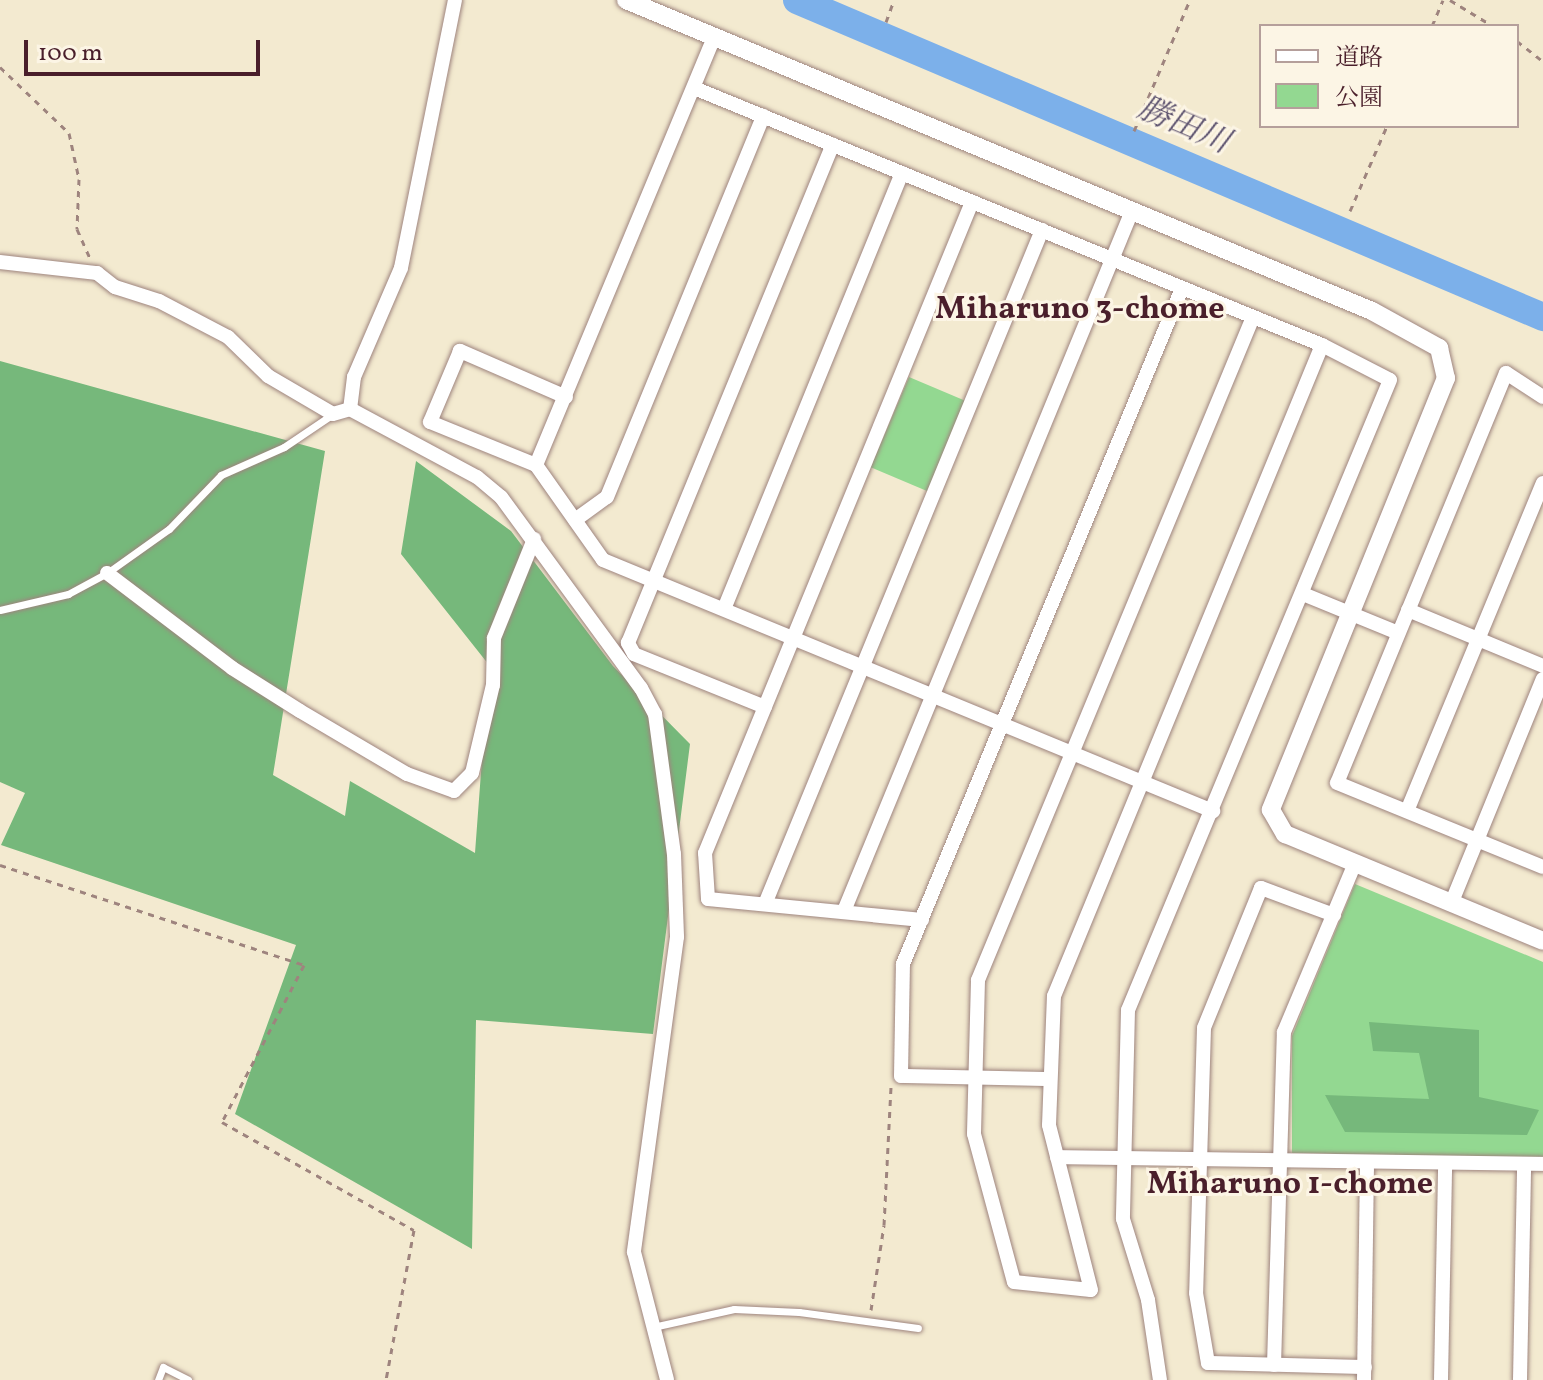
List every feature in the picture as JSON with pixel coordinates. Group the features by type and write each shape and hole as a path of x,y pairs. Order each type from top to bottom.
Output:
{"street":[{"path":"350,409 354,377 401,268 455,0"},
{"path":"626,0 1372,311 1424,336 1445,357 1446,378 1271,810 1285,834 1543,941"},
{"path":"536,465 714,38"},
{"path":"694,88 1322,345 1390,380 1128,1010 1123,1219 1148,1300 1160,1380"},
{"path":"575,520 607,497 763,116"},
{"path":"765,707 634,654 628,643 833,144"},
{"path":"724,609 902,173"},
{"path":"922,920 708,899 705,853 972,202"},
{"path":"844,911 1132,211"},
{"path":"765,904 1042,230"},
{"path":"0,262 97,273 115,287 159,301 228,337 268,376 333,414 350,409 477,477 501,497 534,539 641,688 655,714 663,749 677,937 634,1252 667,1380"},
{"path":"1050,1079 901,1076 903,964 1182,288"},
{"path":"1253,317 978,980 974,1134 1014,1282 1091,1290 1049,1125 1054,996 1322,345"},
{"path":"566,397 460,351 430,422 536,465 603,560 1213,811"},
{"path":"1543,397 1506,373 1337,783 1543,867"},
{"path":"1407,811 1543,483"},
{"path":"107,573 266,689 407,774 454,791 472,773 493,685 494,638 534,539"},
{"path":"1303,594 1398,633"},
{"path":"1408,610 1543,666"},
{"path":"1451,904 1543,679"},
{"path":"1274,1365 1284,1032 1355,863"},
{"path":"1334,915 1261,888 1204,1028 1196,1293 1208,1363 1274,1365 1320,1373 1364,1374 1367,1162"},
{"path":"1057,1157 1543,1164"},
{"path":"1441,1380 1445,1163"},
{"path":"1520,1380 1524,1164"}],"lane":[{"path":"0,610 68,594 107,573 169,529 221,475 284,447 333,414"},
{"path":"653,1327 734,1309 918,1328"},
{"path":"158,1380 163,1367 188,1380"}],"path":[{"path":"886,22 894,0"},
{"path":"1134,131 1190,0"},
{"path":"1433,24 1443,0"},
{"path":"1450,0 1490,24"},
{"path":"1519,43 1543,61"},
{"path":"0,67 69,133 79,179 77,229 97,273"},
{"path":"1350,211 1386,128"},
{"path":"0,865 304,965 222,1122 414,1230 386,1380"},
{"path":"869,1321 884,1225 891,1077 901,1076"}],"green space":[{"path":"0,361 325,451 273,775 345,816 350,781 475,853 489,665 401,554 416,461 511,531 613,666 690,744 653,1034 476,1020 472,1249 235,1114 296,945 1,845 25,793 0,782"},
{"path":"909,377 967,402 929,492 871,467"},
{"path":"1355,884 1543,962 1543,1158 1292,1153 1292,1036"},
{"path":"1369,1022 1479,1030 1479,1097 1539,1110 1527,1135 1345,1132 1325,1095 1429,1099 1419,1053 1373,1051"}],"waterway":[{"name":"勝田川","path":"797,0 1543,317"}],"district":[{"name":"Miharuno 3-chome","path":"1080,310"},
{"name":"Miharuno 1-chome","path":"1290,1185"}]}
